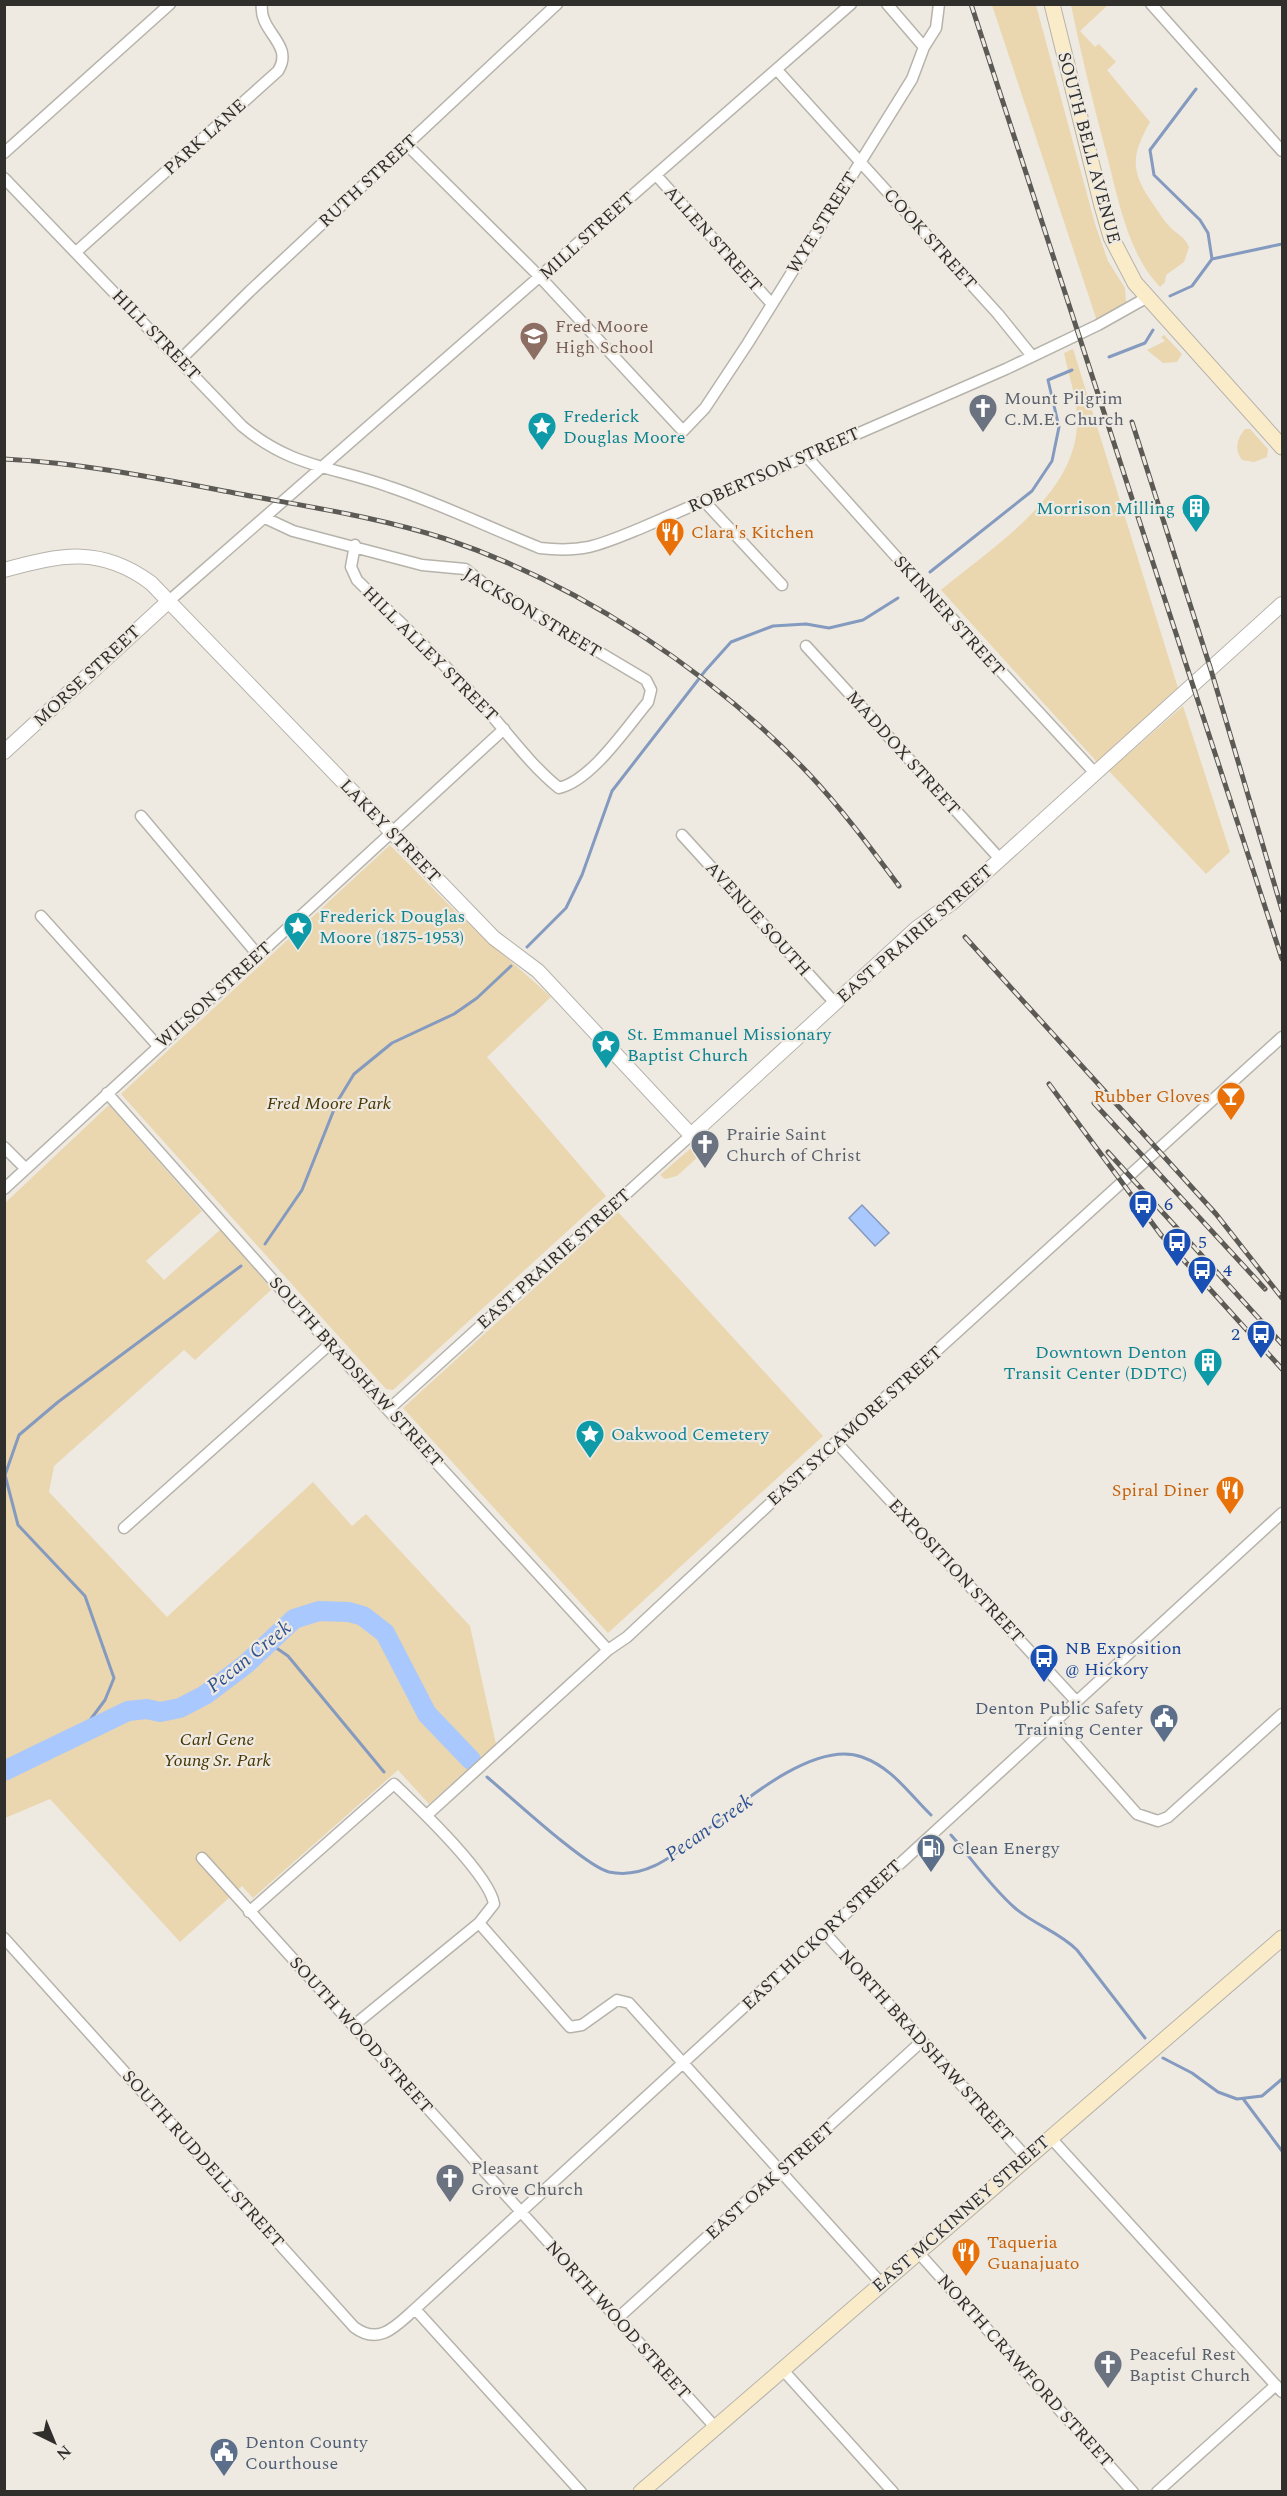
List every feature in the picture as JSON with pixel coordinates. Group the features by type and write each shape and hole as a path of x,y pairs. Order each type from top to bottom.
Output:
{"main road":[{"name":"SOUTH BELL AVENUE","path":"1053,4 1108,227 1126,269 1146,298 1282,447"},
{"name":"EAST MCKINNEY STREET","path":"652,2488 716,2427 917,2251 1282,1938"}],"street":[{"path":"4,153 170,4"},
{"name":"PARK LANE","path":"76,252 278,71 284,58 283,51 263,20 262,4"},
{"name":"RUTH STREET","path":"180,360 250,291 557,4"},
{"name":"MILL STREET","path":"170,600 541,278 851,4"},
{"path":"887,4 924,46"},
{"name":"WYE STREET","path":"541,278 683,431 711,399 748,344 771,303 912,79 924,46 936,28 939,4"},
{"path":"1151,4 1282,152"},
{"name":"COOK STREET","path":"777,70 998,314 1032,356"},
{"path":"407,145 541,278"},
{"name":"ALLEN STREET","path":"656,175 771,303"},
{"name":"HILL STREET","path":"4,178 260,441 307,464 323,468"},
{"name":"ROBERTSON STREET","path":"323,468 390,487 540,548 565,551 590,549 1032,356 1124,312 1146,298"},
{"name":"SKINNER STREET","path":"806,456 925,590 1095,773"},
{"path":"704,501 782,585"},
{"name":"JACKSON STREET","path":"265,518 293,531 355,545 422,565 465,569 483,583 646,680 651,690"},
{"name":"HILL ALLEY STREET","path":"355,545 351,567 357,580 432,653 504,729 543,775 559,788 569,786 610,748 648,702 651,690"},
{"name":"LAKEY STREET","path":"4,570 50,557 74,554 107,560 131,568 170,600 494,938 538,971 690,1135"},
{"name":"MORSE STREET","path":"4,752 170,600"},
{"name":"EAST PRAIRIE STREET","path":"388,1410 917,928 953,902 1282,604"},
{"name":"MADDOX STREET","path":"806,646 1000,859"},
{"name":"WILSON STREET","path":"4,1189 504,729"},
{"path":"141,816 258,955"},
{"name":"AVENUE SOUTH","path":"682,835 835,1003"},
{"path":"41,916 158,1046"},
{"name":"EAST SYCAMORE STREET","path":"427,1815 608,1650 627,1637 836,1442 1282,1037"},
{"name":"SOUTH BRADSHAW STREET","path":"107,1093 388,1410 608,1650"},
{"path":"4,1147 26,1169"},
{"path":"124,1528 330,1344"},
{"name":"EXPOSITION STREET","path":"836,1442 1076,1701"},
{"name":"EAST HICKORY STREET","path":"415,2309 1282,1513"},
{"path":"1054,1721 1137,1814 1145,1819 1158,1821 1168,1817 1282,1714"},
{"path":"249,1912 394,1784 427,1815 492,1894 494,1904 479,1923 353,2026"},
{"name":"SOUTH WOOD STREET","path":"202,1858 521,2212"},
{"path":"479,1923 570,2027 582,2025 617,2000 629,2003 881,2283"},
{"name":"NORTH BRADSHAW STREET","path":"825,1933 1027,2158"},
{"name":"SOUTH RUDDELL STREET","path":"4,1938 354,2327 362,2333 380,2335 389,2332 415,2309"},
{"name":"EAST OAK STREET","path":"618,2318 781,2172 921,2042"},
{"path":"1050,2137 1279,2389 1157,2492"},
{"name":"NORTH WOOD STREET","path":"521,2212 716,2427"},
{"name":"NORTH CRAWFORD STREET","path":"917,2251 1133,2492"},
{"path":"415,2309 581,2492"},
{"path":"782,2369 893,2492"}],"green space":[{"path":"992,5 1036,5 1095,224 1108,261 1125,288 1126,303 1097,321"},
{"path":"1071,5 1108,5 1080,31 1095,47 1099,44 1116,62 1107,70 1150,122 1139,145 1137,173 1145,192 1161,216 1189,247 1184,262 1166,275 1165,282 1160,287 1139,258 1125,224"},
{"path":"1164,335 1182,354 1177,362 1163,363 1147,350 1165,341 1161,337"},
{"path":"1073,349 1178,688 1097,762 941,590 1008,536 1030,515 1065,469 1074,444 1077,416 1074,392 1064,353"},
{"path":"1245,429 1250,429 1268,449 1267,457 1254,462 1242,460 1238,452 1238,444"},
{"path":"1183,706 1230,852 1206,874 1109,771"},
{"name":"Fred Moore Park","path":"390,845 455,911 551,997 487,1057 606,1196 393,1390 386,1389 121,1094"},
{"name":"Carl Gene Young Sr. Park","path":"109,1105 202,1211 146,1261 164,1280 220,1230 272,1289 195,1360 184,1350 54,1466 49,1492 167,1617 313,1482 352,1526 366,1514 470,1626 496,1744 429,1804 398,1770 253,1898 242,1886 180,1942 50,1799 5,1818 5,1203"},
{"path":"706,1135 713,1143 677,1176 665,1179 660,1175"},
{"name":"Oakwood Cemetery","path":"618,1212 823,1436 608,1633 403,1408"}],"water":[{"path":"862,1205 889,1233 875,1246 849,1218"}],"waterway":[{"path":"1170,296 1192,286 1212,259 1208,233 1200,220 1154,175 1150,150 1196,89"},
{"path":"1212,259 1282,244"},
{"path":"1109,357 1145,343 1153,330"},
{"path":"930,572 1032,491 1052,461 1059,427 1048,380 1072,370"},
{"path":"527,947 566,908 582,875 612,791 705,671 731,642 773,626 806,624 829,628 863,620 898,598"},
{"path":"265,1244 302,1190 337,1102 354,1074 392,1043 454,1014 477,998 511,966"},
{"path":"79,1735 105,1700 114,1678 85,1596 18,1525 5,1475 19,1435 58,1402 241,1266"},
{"name":"Pecan Creek","path":"4,1771 128,1711 147,1709 160,1712 180,1708 205,1695 246,1664 294,1619 319,1611 349,1612 363,1616 385,1633 427,1714 471,1760"},
{"path":"267,1646 275,1647 288,1656 384,1772"},
{"name":"Pecan Creek","path":"487,1777 583,1857 609,1872 636,1872 660,1863 682,1849 756,1792 800,1766 822,1757 843,1754 862,1757 873,1762 900,1782 931,1815"},
{"name":"Pecan Creek","path":"951,1835 1006,1900 1077,1950 1145,2038"},
{"name":"Pecan Creek","path":"1163,2058 1192,2073 1218,2092 1237,2099 1262,2096 1282,2079"},
{"path":"1244,2100 1282,2151"}],"railway":[{"path":"971,4 1282,959"},
{"path":"1132,422 1211,670 1282,910"},
{"path":"4,459 122,472 370,519 446,539 545,580 641,635 730,700 820,786 899,886"},
{"path":"965,937 1216,1214 1282,1298"},
{"path":"1049,1084 1161,1235 1282,1369"},
{"path":"1094,1103 1265,1289"},
{"path":"1108,1152 1282,1344"}],"place":[{"name":"Fred Moore High School","path":"534,362"},
{"name":"Mount Pilgrim C.M.E. Church","path":"983,434"},
{"name":"Frederick Douglas Moore","path":"542,452"},
{"name":"Morrison Milling","path":"1196,534"},
{"name":"Clara's Kitchen","path":"670,558"},
{"name":"Frederick Douglas Moore (1875-1953)","path":"298,952"},
{"name":"St. Emmanuel Missionary Baptist Church","path":"606,1070"},
{"name":"Rubber Gloves","path":"1231,1122"},
{"name":"Prairie Saint Church of Christ","path":"705,1170"},
{"name":"6","path":"1143,1230"},
{"name":"5","path":"1177,1268"},
{"name":"4","path":"1202,1296"},
{"name":"2","path":"1261,1360"},
{"name":"Downtown Denton Transit Center (DDTC)","path":"1208,1388"},
{"name":"Oakwood Cemetery","path":"590,1460"},
{"name":"Spiral Diner","path":"1230,1516"},
{"name":"NB Exposition @ Hickory","path":"1044,1684"},
{"name":"Denton Public Safety Training Center","path":"1164,1744"},
{"name":"Clean Energy","path":"931,1874"},
{"name":"Pleasant Grove Church","path":"450,2204"},
{"name":"Taqueria Guanajuato","path":"966,2278"},
{"name":"Peaceful Rest Baptist Church","path":"1108,2390"},
{"name":"Denton County Courthouse","path":"224,2478"}]}
